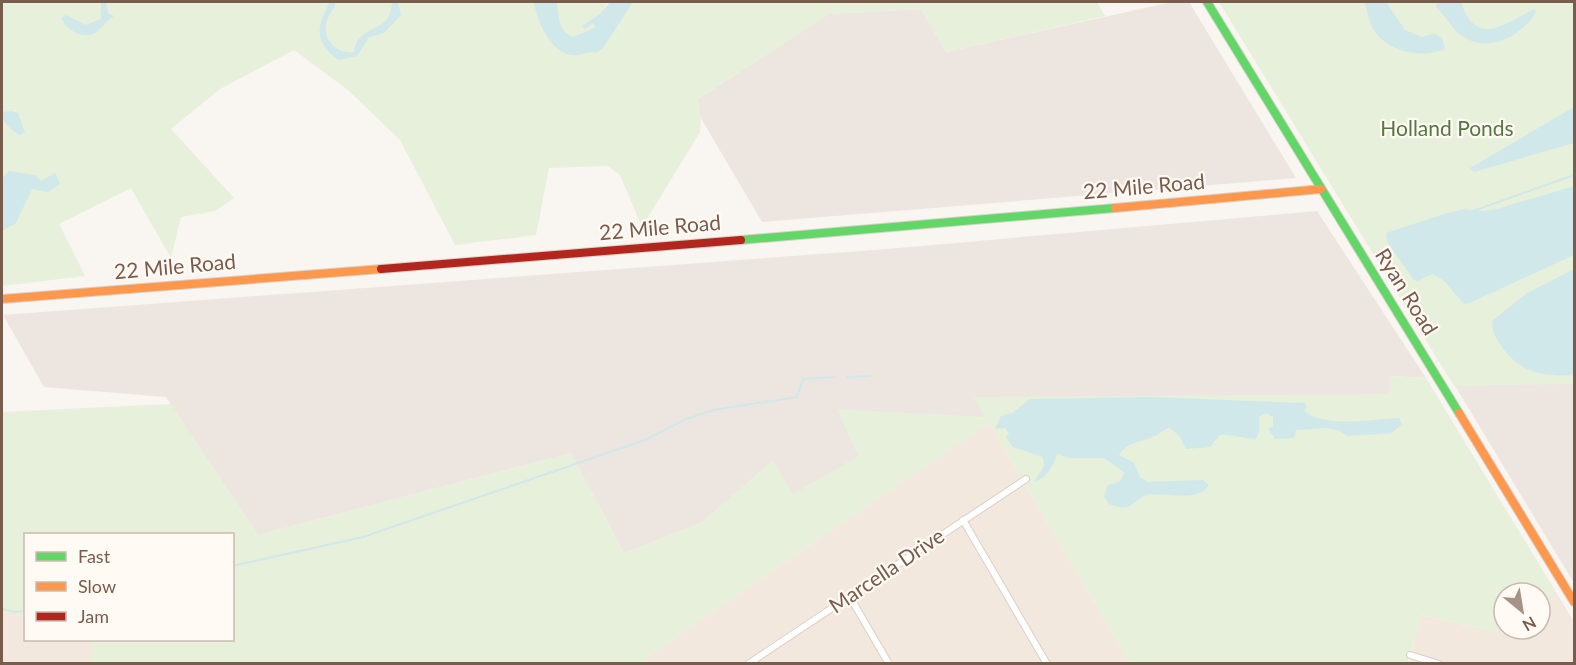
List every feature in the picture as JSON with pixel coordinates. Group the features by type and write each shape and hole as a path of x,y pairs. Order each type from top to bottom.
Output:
{"street":[{"name":"Ryan Road","path":"1207,2 1575,602"},
{"name":"22 Mile Road","path":"2,299 879,229 1321,189"},
{"name":"Marcella Drive","path":"748,663 1026,479"},
{"path":"963,520 1047,663"},
{"path":"850,597 889,663"},
{"path":"1410,655 1439,663"}],"shaded area":[{"path":"1172,2 1189,2 1296,178 762,222 692,103 829,14 921,9 946,52"},
{"path":"1317,211 1426,378 1390,376 1390,394 989,423 819,539 773,461 701,523 624,553 571,453 258,535 166,397 44,387 3,315 887,249"},
{"path":"1574,381 1574,583 1454,384"},
{"path":"989,423 1130,663 648,664 645,658"},
{"path":"1556,592 1574,622 1574,663 1409,664 1420,615 1492,631 1492,641 1552,641 1552,594"},
{"path":"2,612 24,614 24,641 92,641 92,663 2,663"}],"green space":[{"path":"2,2 607,2 593,35 619,2 1097,2 1105,16 946,52 921,9 829,14 698,99 700,132 642,227 620,175 608,166 549,168 536,235 455,245 400,140 348,90 294,50 220,89 171,129 234,198 215,211 181,217 171,258 131,188 59,224 85,276 2,286"},
{"name":"Holland Ponds","path":"1219,2 1574,2 1574,384 1454,386"},
{"path":"1389,376 1426,378 1549,581 1492,581 1492,631 1421,615 1408,663 1130,663 989,423 645,658 648,663 92,663 92,641 234,641 234,533 24,533 24,614 2,612 2,412 171,404 258,535 571,453 624,553 701,523 773,460 793,494 858,456 837,409 985,417 974,397 1389,394"}],"water":[{"path":"101,2 106,2 108,13 114,16 90,35 75,32 66,26 61,18 66,15 85,25 101,19"},
{"path":"330,2 336,2 327,22 327,37 333,46 348,52 354,52 361,36 386,20 392,2 398,2 401,15 384,33 369,37 357,56 338,60 321,40 320,33 322,19"},
{"path":"534,2 556,2 561,26 567,34 573,37 596,27 593,23 585,29 582,26 600,14 610,2 633,2 603,48 596,53 578,55 561,51 553,45 538,19"},
{"path":"1364,2 1386,2 1405,30 1422,37 1434,33 1442,38 1445,49 1415,53 1387,43 1373,29"},
{"path":"1461,2 1467,16 1475,25 1483,28 1502,26 1534,9 1536,12 1530,21 1513,36 1492,43 1482,43 1471,41 1454,29 1436,7 1436,4"},
{"path":"1574,107 1574,143 1474,172 1470,168"},
{"path":"2,112 18,113 25,133 19,135 5,122"},
{"path":"9,171 35,175 41,181 55,173 60,184 48,192 32,189 16,223 2,231 2,178"},
{"path":"1574,186 1574,255 1472,302 1464,304 1444,281 1433,274 1417,281 1414,280 1387,242 1386,233 1444,214 1464,209 1482,211 1497,209"},
{"path":"1574,269 1574,375 1534,372 1509,356 1496,338 1492,321 1527,293"},
{"path":"1151,397 1305,403 1307,407 1304,411 1325,420 1350,422 1399,418 1402,424 1392,433 1347,436 1340,431 1325,428 1296,430 1294,438 1275,439 1268,429 1273,426 1273,417 1266,413 1259,417 1259,432 1256,439 1220,435 1210,447 1186,449 1180,437 1168,428 1152,437 1131,444 1119,455 1134,463 1140,477 1148,482 1203,480 1209,485 1197,494 1146,495 1127,507 1109,504 1104,496 1108,485 1119,482 1125,473 1104,458 1069,458 1057,454 1049,471 1034,482 1044,466 1043,457 1013,447 1006,437 1009,434 1006,428 995,429 1001,416 1012,413 1030,399"}],"waterway":[{"path":"1473,211 1574,175"},
{"path":"847,377 870,376"},
{"path":"234,566 363,537 645,440 684,420 713,410 797,397 803,379 835,377"},
{"path":"2,609 14,612 24,611"}],"traffic: fast":[{"path":"1207,2 1459,413"},
{"path":"741,240 1115,208"}],"traffic: slow":[{"path":"1115,208 1321,189"},
{"path":"2,299 381,269"},
{"path":"1459,413 1574,602"}],"traffic: jam":[{"path":"381,269 741,240"}]}
